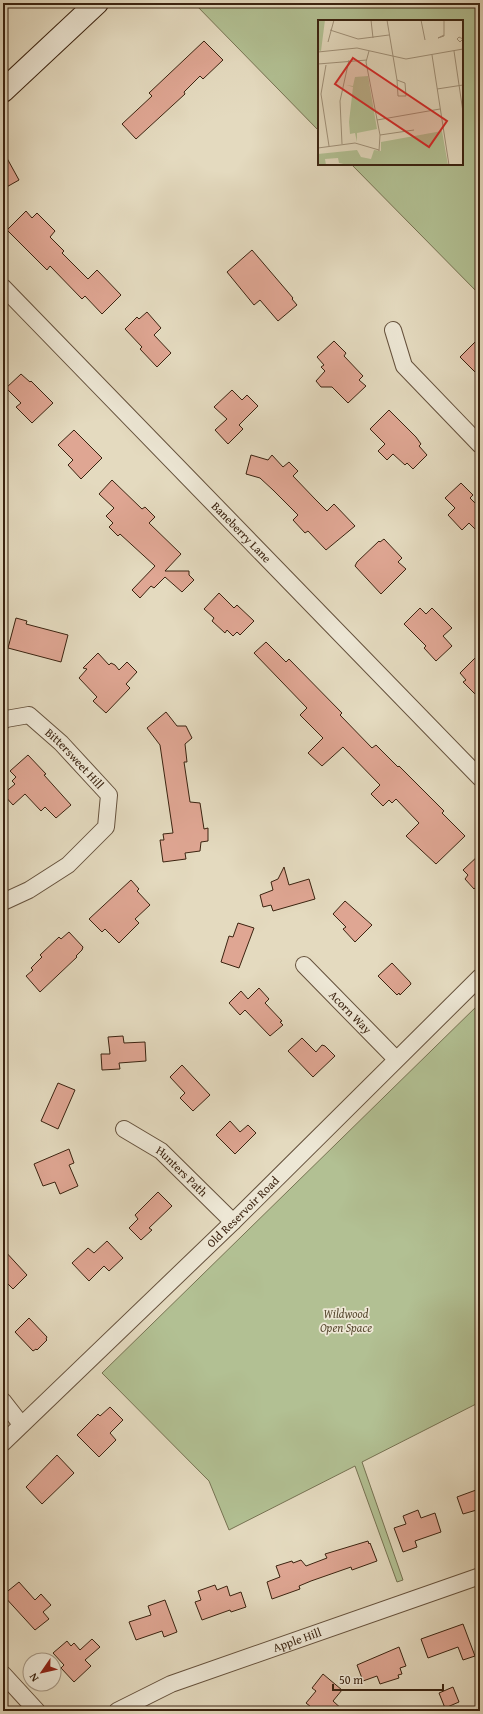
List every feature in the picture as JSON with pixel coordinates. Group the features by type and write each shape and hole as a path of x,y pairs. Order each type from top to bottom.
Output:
{"main road":[{"path":"3,91 97,3"}],"street":[{"name":"Baneberry Lane","path":"3,287 480,778"},
{"path":"393,330 404,366 480,445"},
{"name":"Bittersweet Hill","path":"3,721 6,719 29,715 61,743 109,795 106,827 68,865 29,890 3,902"},
{"name":"Acorn Way","path":"304,965 396,1059"},
{"name":"Old Reservoir Road","path":"3,1443 21,1424 233,1222 480,977"},
{"name":"Hunters Path","path":"124,1129 161,1151 233,1222"},
{"path":"3,1401 21,1424"},
{"name":"Apple Hill","path":"117,1711 170,1684 480,1576"},
{"path":"3,1674 36,1711"}],"green space":[{"path":"194,3 480,3 480,295 352,165 463,165 463,20 318,20 318,130"},
{"name":"Wildwood Open Space","path":"480,1003 480,1402 362,1462 403,1580 397,1582 355,1466 229,1530 209,1481 102,1373"}],"building":[{"path":"204,41 223,60 203,79 200,76 184,92 185,94 136,139 122,124 152,96 149,93"},
{"path":"3,151 19,180 3,189"},
{"path":"26,211 32,218 37,213 55,231 50,237 64,251 62,253 88,279 97,270 121,295 102,314 85,296 82,299 50,266 47,270 7,230"},
{"path":"252,250 293,298 292,299 297,305 278,321 260,300 254,305 227,272"},
{"path":"147,312 161,328 154,335 171,353 157,367 140,349 142,347 125,329 137,317 139,319"},
{"path":"480,337 480,377 460,357"},
{"path":"334,341 346,353 344,356 363,376 359,380 366,386 348,403 332,387 321,387 316,381 325,371 321,367 324,365 317,357"},
{"path":"21,374 30,382 31,381 53,403 32,423 16,407 21,403 6,388"},
{"path":"232,390 242,400 247,395 258,406 239,425 243,429 228,444 215,430 227,419 214,407"},
{"path":"389,410 416,437 421,444 419,446 427,455 413,469 407,463 405,465 393,454 387,460 378,451 385,444 370,429"},
{"path":"74,430 102,458 81,479 68,465 73,460 58,445"},
{"path":"251,455 268,460 272,455 283,467 289,462 298,471 293,476 327,511 334,504 355,526 326,550 308,531 305,533 293,520 298,515 273,490 260,478 246,474"},
{"path":"112,480 142,509 145,507 155,517 149,523 181,554 165,571 189,571 189,575 194,580 182,592 165,577 154,588 151,586 140,598 132,590 155,566 120,534 118,536 109,527 113,523 106,516 114,508 99,494"},
{"path":"461,483 473,495 470,498 480,508 480,534 469,523 462,530 448,515 455,508 445,498"},
{"path":"384,539 402,558 398,562 406,569 381,594 355,566 357,562 379,541 380,542"},
{"path":"219,593 234,608 237,605 254,621 240,635 237,632 233,636 227,630 225,633 212,621 214,618 204,609"},
{"path":"420,608 426,614 432,608 452,628 443,636 452,646 436,661 424,648 426,646 404,624"},
{"path":"16,618 27,621 26,624 68,635 61,662 8,648"},
{"path":"266,642 286,662 289,659 342,713 340,715 372,748 376,745 398,767 399,766 444,811 442,813 465,836 436,864 406,836 419,823 396,799 392,803 389,800 383,806 371,794 380,785 343,747 322,766 308,753 323,738 300,715 307,708 254,653"},
{"path":"98,653 109,665 111,663 115,665 119,670 127,662 137,672 126,684 130,688 106,713 93,701 97,697 79,678 87,669 83,668"},
{"path":"480,653 480,699 463,682 466,680 460,673"},
{"path":"166,712 177,726 186,726 192,738 185,744 187,762 184,762 190,802 200,803 204,829 208,828 208,841 201,842 200,851 185,853 186,859 163,862 160,840 164,840 163,834 173,833 160,745 147,728"},
{"path":"28,755 46,774 44,775 71,805 56,818 45,807 41,811 25,794 13,805 3,794 15,784 12,781 16,777 10,771"},
{"path":"480,854 480,888 478,885 474,889 465,879 468,875 463,870"},
{"path":"284,867 289,885 309,879 315,899 273,911 271,905 263,907 260,895 273,890 271,882 278,879"},
{"path":"131,880 139,889 137,891 150,905 135,919 139,923 119,943 105,929 102,932 89,919"},
{"path":"345,901 372,925 355,942 343,929 346,927 333,914"},
{"path":"238,923 254,928 239,968 221,962 229,936 233,937"},
{"path":"69,932 83,947 82,950 76,956 77,957 40,992 26,976 33,970 31,968 42,957 40,955 59,937 61,939"},
{"path":"392,963 411,984 400,995 399,993 397,995 378,976"},
{"path":"259,988 269,999 265,1003 282,1021 280,1022 283,1025 270,1036 245,1010 240,1015 229,1003 241,991 248,999"},
{"path":"123,1036 124,1043 145,1042 146,1061 119,1063 120,1069 102,1070 101,1054 110,1054 108,1037"},
{"path":"302,1038 316,1052 322,1045 335,1056 313,1077 288,1051"},
{"path":"182,1065 210,1095 193,1111 180,1098 185,1093 170,1077"},
{"path":"58,1083 75,1090 58,1129 41,1121"},
{"path":"230,1121 240,1132 248,1125 256,1133 235,1154 216,1135"},
{"path":"69,1149 74,1163 69,1165 78,1186 60,1194 55,1182 43,1186 34,1164"},
{"path":"158,1192 172,1206 149,1228 152,1230 141,1240 129,1228 138,1219 135,1215"},
{"path":"107,1241 123,1258 109,1271 104,1266 89,1281 72,1263 88,1248 94,1253"},
{"path":"3,1249 27,1275 13,1289 3,1279"},
{"path":"29,1318 47,1337 47,1340 37,1350 36,1349 33,1351 15,1332"},
{"path":"110,1407 123,1420 110,1433 116,1440 99,1457 77,1435 98,1414 100,1416"},
{"path":"57,1455 74,1473 42,1504 26,1487"},
{"path":"476,1490 477,1495 480,1494 480,1509 463,1514 457,1497"},
{"path":"418,1510 421,1518 435,1513 441,1532 415,1541 417,1547 403,1552 394,1528 406,1524 403,1516"},
{"path":"368,1541 377,1561 352,1570 351,1567 311,1581 299,1586 300,1589 272,1599 267,1582 280,1577 276,1566 301,1560 306,1566 327,1558 325,1554"},
{"path":"19,1582 35,1600 41,1594 51,1605 43,1612 49,1619 35,1630 3,1595"},
{"path":"215,1585 217,1590 227,1586 230,1596 241,1592 246,1607 231,1612 230,1610 202,1620 195,1602 201,1600 198,1591"},
{"path":"165,1600 177,1632 164,1637 162,1631 136,1640 129,1622 151,1615 148,1606"},
{"path":"463,1624 475,1656 463,1660 458,1647 428,1658 421,1639"},
{"path":"92,1639 100,1647 85,1660 91,1666 74,1682 62,1669 64,1665 62,1663 62,1652 54,1652 67,1641 71,1646 74,1643 80,1650"},
{"path":"399,1647 406,1666 400,1668 402,1674 398,1675 399,1678 380,1684 377,1676 363,1681 357,1665"},
{"path":"323,1674 342,1690 333,1701 344,1711 316,1711 306,1703 316,1691 312,1688"},
{"path":"453,1687 459,1702 445,1708 439,1693"}]}
